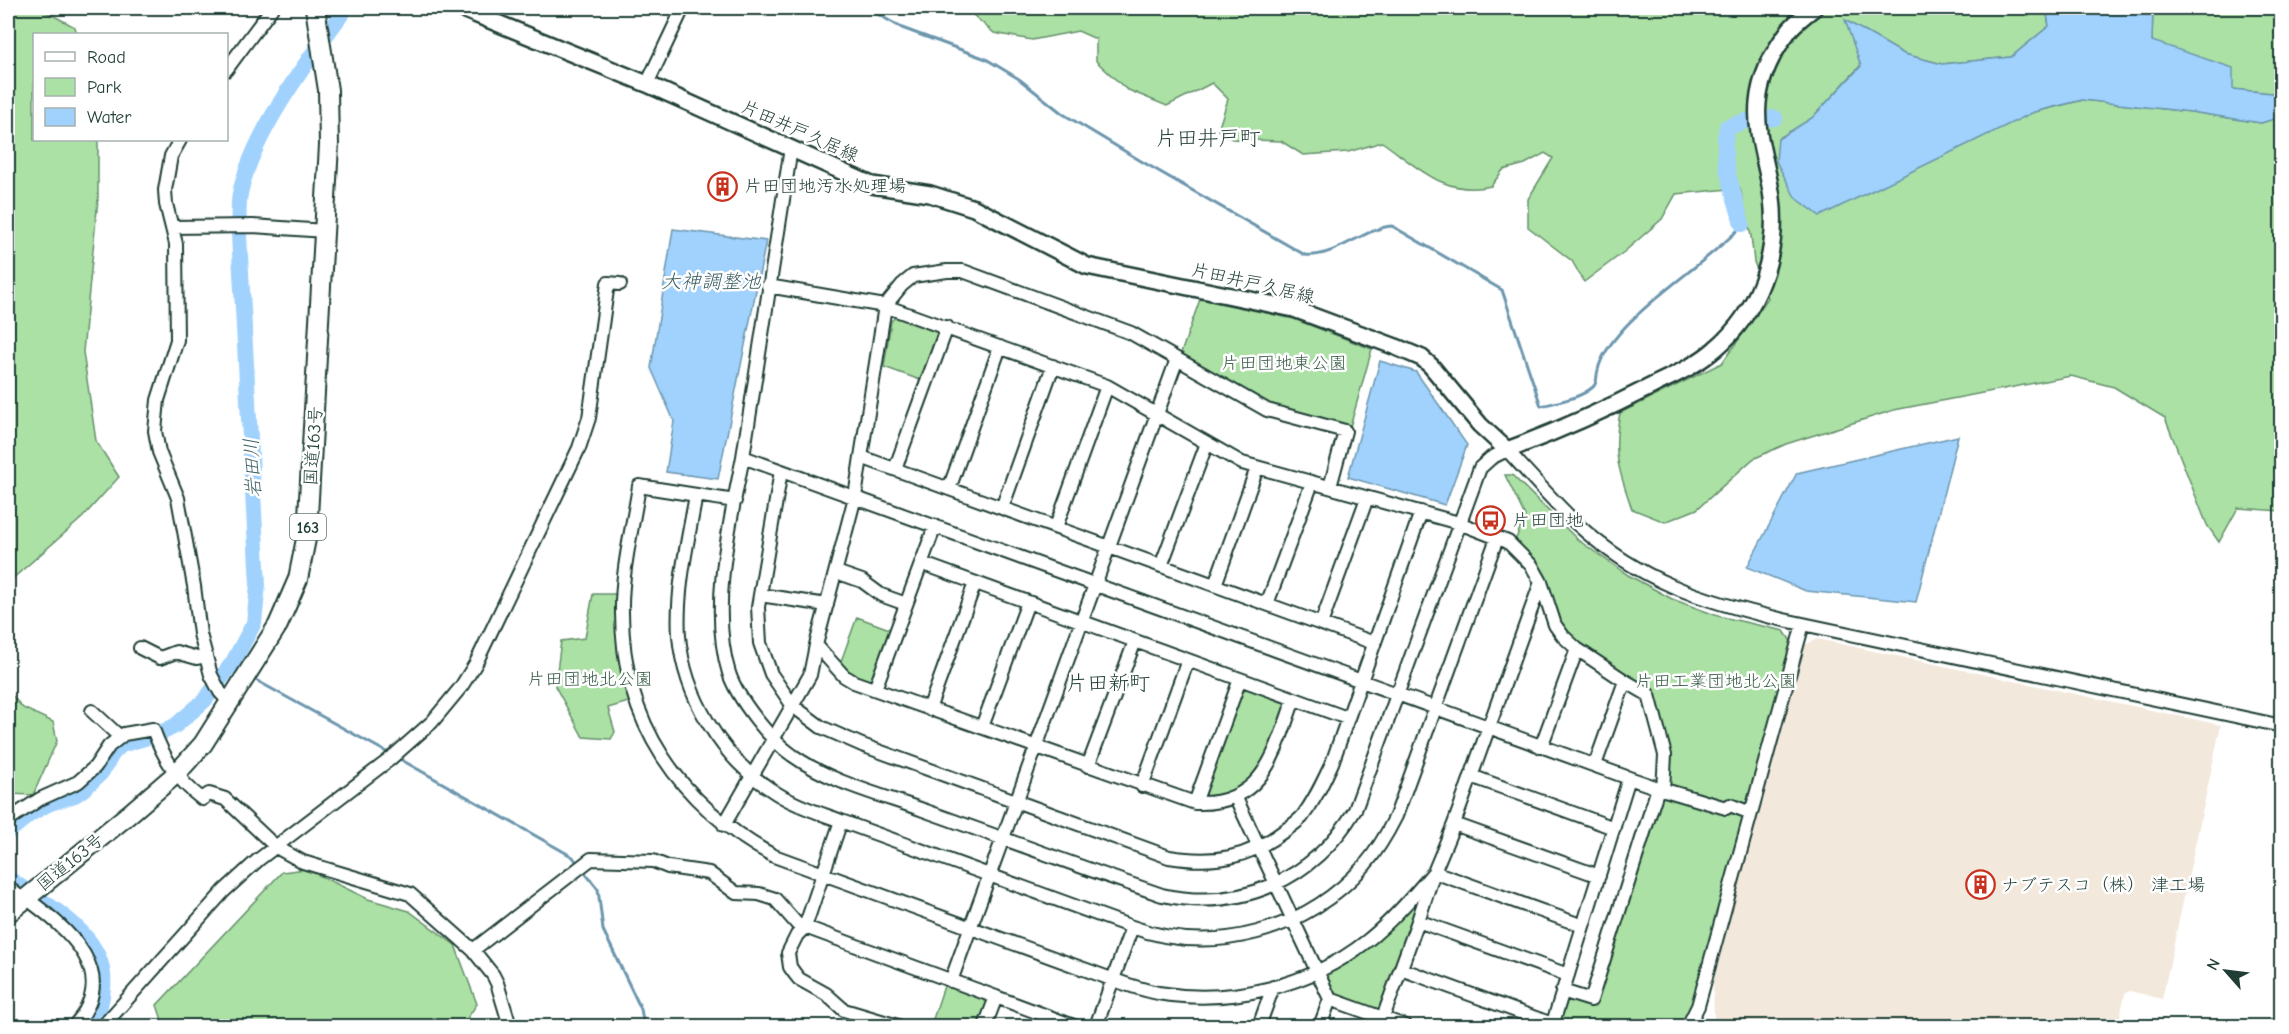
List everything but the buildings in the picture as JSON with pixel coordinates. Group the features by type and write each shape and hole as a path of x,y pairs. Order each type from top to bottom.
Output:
{"highway":[{"name":"国道163号","path":"8,913 177,773 208,738 225,698 278,625 298,579 307,534 329,145 328,90 315,8"}],"main road":[{"name":"片田井戸久居線","path":"460,8 647,84 872,185 930,194 974,208 1087,266 1294,309 1422,358 1480,425 1507,450"},
{"path":"1507,450 1616,404 1688,368 1715,349 1739,323 1761,285 1771,254 1772,197 1759,137 1758,104 1761,86 1767,68 1791,29 1814,8"}],"street":[{"path":"228,67 270,8"},
{"path":"647,84 682,8"},
{"path":"179,141 171,156 165,189 176,244 177,340 158,400 155,431 159,452 178,498 200,634 211,675 225,698"},
{"path":"791,148 720,607 724,651 730,675 743,701 773,741 802,762 827,774 1162,896 1216,901 1276,884 1314,860 1339,835 1349,820 1360,798 1480,468 1491,458 1507,450 1577,524 1631,564 1666,584 1703,599 1803,624 2282,726"},
{"path":"172,227 249,226 325,231"},
{"path":"724,825 810,675 855,497 885,306 902,285 913,276 957,270 1131,333 1267,410 1345,431 1330,488"},
{"path":"103,1026 224,891 276,847 402,749 432,722 461,687 476,663 579,448 589,418 608,283 620,285"},
{"path":"768,286 885,306 947,327 1107,386 1242,463 1422,512 1497,538 1517,549 1532,566 1541,582 1555,625 1563,636 1577,649 1649,695 1665,755 1660,789 1590,1000 1562,992"},
{"path":"895,469 947,327"},
{"path":"949,489 1000,347"},
{"path":"951,981 1177,359"},
{"path":"1002,508 1053,366"},
{"path":"1056,527 1107,386"},
{"path":"1161,566 1207,443"},
{"path":"743,457 1541,747 1660,789 1726,808 1730,805 1751,813"},
{"path":"861,457 1374,643"},
{"path":"1215,585 1257,468"},
{"path":"781,471 760,595 758,624 760,643 771,674 793,706 811,721 840,737 1169,856 1200,860 1245,855 1259,847 1301,819 1320,791 1422,512"},
{"path":"1267,604 1312,483"},
{"path":"735,501 639,486 622,599 623,643 632,688 654,743 680,781 724,825 774,856 1113,980 1159,993 1206,997 1229,996 1273,987 1317,972 1344,957 1375,934 1392,919 1434,872"},
{"path":"696,495 680,601 679,638 686,670 697,702 729,752 752,777 793,802 841,822 1132,927 1166,936 1202,940 1247,935 1293,920 1325,902 1342,888 1365,865 1383,841 1396,816 1497,538"},
{"path":"1321,624 1367,498"},
{"path":"875,689 935,526"},
{"path":"921,563 1347,718"},
{"path":"836,572 862,581 881,595 906,604"},
{"path":"1381,1022 1541,582"},
{"path":"929,709 975,583"},
{"path":"760,595 827,605"},
{"path":"982,727 1028,602"},
{"path":"1688,1026 1698,1006 1803,624"},
{"path":"1088,766 1136,641"},
{"path":"816,645 844,676 875,689 1195,803 1219,802 1235,796 1254,784 1267,768 1294,699"},
{"path":"140,648 160,658 176,652 198,657 206,656"},
{"path":"1541,747 1577,649"},
{"path":"1142,786 1188,660"},
{"path":"1195,803 1240,679"},
{"path":"1594,765 1625,681"},
{"path":"92,711 120,737"},
{"path":"8,820 40,799 78,782 95,767 109,746 124,734 153,729 164,758 202,799 209,794 225,799 276,847 303,862 410,894 474,950 497,983 510,1026"},
{"path":"1471,776 1614,828"},
{"path":"1401,969 1552,1025 1629,778"},
{"path":"1235,796 1330,999 1381,1022 1405,1026"},
{"path":"841,822 805,927 797,935 788,953 790,967 799,979 826,994 844,1010 898,1026"},
{"path":"1454,824 1599,876"},
{"path":"474,950 591,859 653,861 668,867 709,873 736,893 759,894 775,899 797,924 1074,1026"},
{"path":"1434,872 1583,926"},
{"path":"8,887 28,896 63,928 78,945 91,968 93,986 90,1000 74,1026"},
{"path":"1418,921 1568,975"},
{"path":"1096,1026 1132,927"},
{"path":"1259,1026 1273,987"},
{"path":"985,1026 996,997"},
{"path":"1320,1026 1330,999"}],"shaded area":[{"path":"1817,639 2221,725 2162,999 2130,991 2125,993 2118,1026 1714,1026 1713,967 1803,646"}],"green space":[{"path":"8,8 39,8 75,27 77,33 33,33 33,141 98,141 98,199 83,352 96,441 119,477 82,518 12,579 8,572"},
{"path":"965,8 2046,8 2049,26 2011,57 1942,64 1904,54 1846,21 1861,65 1812,118 1778,139 2035,112 2083,100 2191,112 2261,123 2281,117 2281,511 2238,508 2219,542 2207,525 2165,418 2114,387 2071,376 1894,410 1786,444 1753,459 1697,509 1665,522 1632,509 1618,462 1617,440 1620,413 1722,363 1768,298 1754,262 1751,236 1740,188 1676,194 1662,219 1584,282 1572,261 1528,227 1528,199 1553,158 1545,153 1525,164 1503,170 1491,186 1474,188 1445,184 1432,178 1382,142 1348,152 1303,155 1281,141 1232,139 1218,130 1228,99 1212,83 1167,106 1126,89 1096,61 1096,39 1078,31 1032,40 994,33"},
{"path":"2153,8 2281,8 2281,94 2232,89 2152,41"},
{"name":"片田団地東公園","path":"1200,299 1294,319 1372,349 1350,427 1269,405 1180,356"},
{"path":"897,316 938,330 940,335 923,381 884,367 891,321"},
{"name":"片田工業団地北公園","path":"1505,475 1512,475 1578,540 1628,575 1672,599 1718,616 1784,631 1793,644 1692,1007 1681,1026 1555,1026 1563,1001 1570,998 1592,1005 1658,798 1667,782 1652,693 1577,642 1561,624 1539,570 1526,550 1515,541 1525,516"},
{"name":"片田団地北公園","path":"593,594 618,594 632,701 608,708 615,732 611,739 583,737 555,686 561,641 585,638"},
{"path":"857,617 892,630 874,679 868,682 848,672 840,664"},
{"path":"1247,686 1283,700 1287,705 1268,754 1253,776 1232,792 1209,799 1203,794 1241,690"},
{"path":"8,691 23,708 53,722 57,741 33,795 8,794"},
{"path":"306,869 368,899 409,911 455,945 477,1004 462,1026 164,1026 157,1005 282,872"},
{"path":"1411,905 1418,907 1382,1007 1375,1010 1334,995 1325,977 1328,971"},
{"path":"945,983 990,999 980,1026 942,1026 932,1022"}],"water":[{"path":"2046,8 2153,8 2152,41 2233,68 2233,89 2281,94 2281,117 2261,123 2191,112 2082,100 2034,112 1820,216 1795,197 1776,161 1778,139 1812,118 1861,66 1845,20 1904,54 1942,64 2011,57 2049,26"},
{"name":"大神調整池","path":"673,229 766,241 718,479 666,472 674,421 651,368"},
{"path":"1380,361 1416,372 1467,445 1445,505 1348,477"},
{"path":"1958,436 1916,602 1806,591 1747,567 1797,473"}],"waterway":[{"name":"岩田川","path":"8,832 30,814 48,804 75,795 85,788 101,773 113,753 121,745 161,733 175,726 205,700 233,662 254,623 258,585 239,235 240,194 248,166 271,118 300,72 346,8"},
{"path":"867,8 902,28 986,59 1019,79 1063,114 1305,255 1326,252 1381,228 1392,226 1502,290 1541,406 1575,397 1593,387 1602,358 1625,327 1653,301 1713,253 1742,224"},
{"path":"1765,119 1775,118"},
{"path":"1742,224 1728,176 1725,139 1727,127 1746,121"},
{"path":"233,662 241,669"},
{"path":"252,678 390,754"},
{"path":"398,758 573,857 578,864"},
{"path":"582,869 598,889 603,930 641,1009 644,1026"},
{"name":"岩田川","path":"8,878 71,923 96,951 102,969 103,988 99,1008 89,1026"}],"place":[{"name":"片田団地汚水処理場","path":"723,186"},
{"name":"片田団地","path":"1491,520"},
{"name":"ナブテスコ（株） 津工場","path":"1980,885"}],"district":[{"name":"片田井戸町","path":"1208,138"},
{"name":"片田新町","path":"1108,683"}]}
